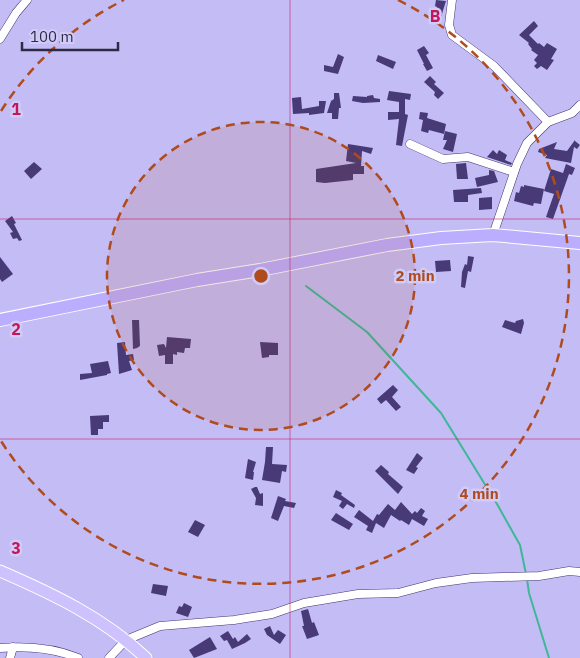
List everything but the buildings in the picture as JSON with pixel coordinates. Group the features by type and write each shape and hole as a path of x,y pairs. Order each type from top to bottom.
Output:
{"highway":[{"path":"2,318 387,245 441,238 493,236 580,243"}],"main road":[{"path":"0,571 71,604 126,640 146,658"}],"street":[{"path":"0,39 27,0"},
{"path":"452,0 449,25 452,35 494,66 548,122"},
{"path":"493,236 514,172 527,143 548,122 572,113 580,105"},
{"path":"410,144 443,158 468,157 514,172"},
{"path":"109,658 126,640 160,626 234,620 263,615 304,603 358,594 398,593 436,583 472,578 539,576 569,571 580,572"},
{"path":"0,648 13,647 61,651 78,658"},
{"path":"10,658 13,647"}],"waterway":[{"path":"306,286 367,332 441,413 520,545 526,574"},
{"path":"527,579 529,593 549,658"}]}
